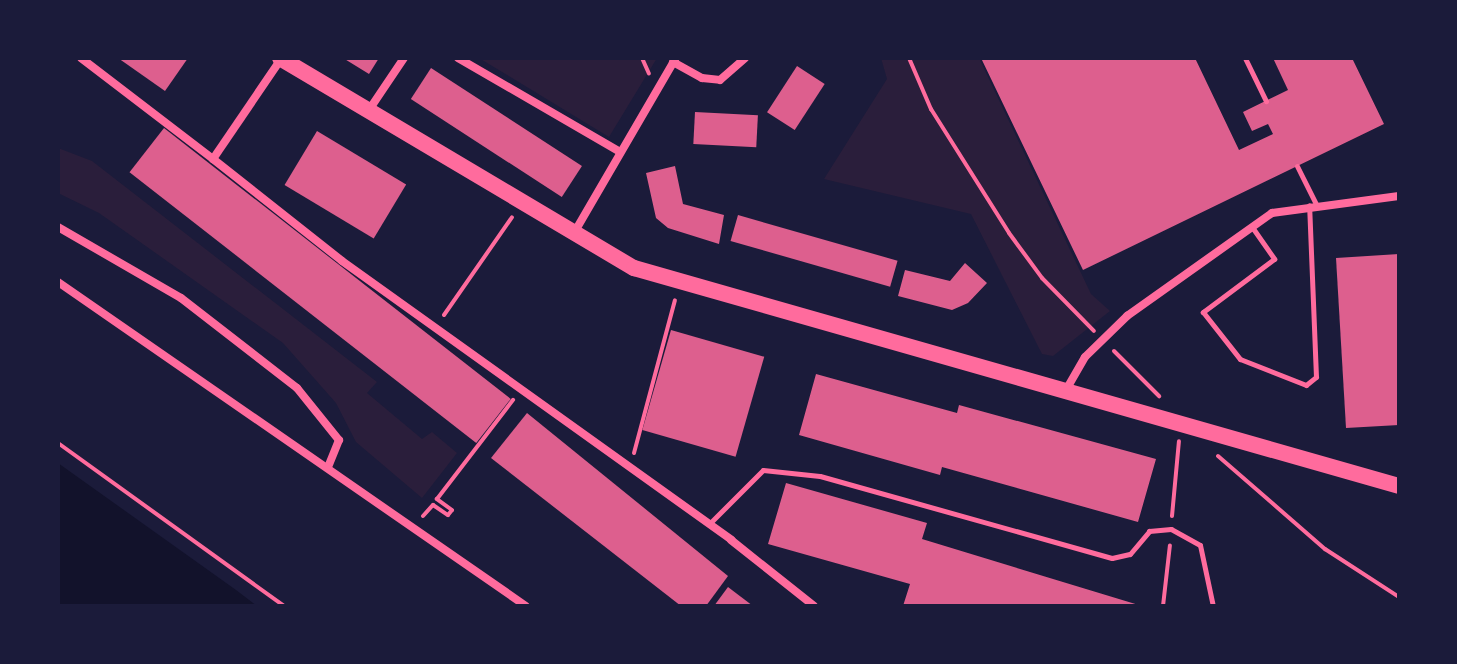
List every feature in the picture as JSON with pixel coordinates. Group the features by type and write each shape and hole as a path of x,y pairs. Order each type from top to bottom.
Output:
{"main road":[{"path":"280,58 634,268 1399,486"}],"street":[{"path":"81,58 436,327 709,524 814,606"},
{"path":"213,159 280,58"},
{"path":"369,110 404,58"},
{"path":"458,58 620,152"},
{"path":"573,234 674,60 702,78 720,80 745,58"},
{"path":"1066,390 1085,357 1127,316 1251,225 1282,209 1399,196"},
{"path":"58,227 181,298 297,388 339,440 329,465"},
{"path":"58,282 329,465 526,606"}],"lane":[{"path":"1245,58 1266,101"},
{"path":"1251,225 1274,259 1203,312 1240,359 1306,385 1316,377 1312,204 1297,166"},
{"path":"709,524 763,470 820,476 1112,558 1130,554 1149,531 1171,529 1200,545 1213,606"}],"path":[{"path":"909,58 931,109 1042,278 1095,332"},
{"path":"436,327 522,203"},
{"path":"631,467 680,282"},
{"path":"1106,343 1171,408"},
{"path":"433,505 448,515 452,510 437,499 522,389"},
{"path":"58,443 284,606"},
{"path":"1213,451 1325,549 1399,597"}],"shaded area":[{"path":"479,58 657,58 609,137"},
{"path":"881,58 979,58 1091,294 1110,311 1053,356 1042,354 971,214 824,179 887,79"},
{"path":"58,148 92,161 377,382 367,393 422,439 432,432 457,453 422,498 356,442 336,403 283,343 99,213 58,193"},
{"path":"58,463 236,590 257,606 58,606"}],"building":[{"path":"118,58 188,58 165,91"},
{"path":"343,58 379,58 369,74"},
{"path":"981,58 1195,58 1239,150 1273,134 1268,124 1252,131 1243,112 1288,90 1273,58 1352,58 1384,124 1083,270"},
{"path":"797,66 825,84 795,130 767,112"},
{"path":"431,68 582,166 562,197 411,99"},
{"path":"695,112 758,115 756,147 693,144"},
{"path":"164,128 511,399 476,443 130,172"},
{"path":"317,131 406,185 374,239 285,185"},
{"path":"675,166 683,204 724,215 719,244 668,228 656,218 646,173"},
{"path":"738,215 898,261 890,287 731,241"},
{"path":"1399,254 1399,425 1346,428 1336,258"},
{"path":"965,263 987,283 968,303 952,310 898,296 905,270 950,281"},
{"path":"671,330 764,357 736,457 642,430"},
{"path":"816,374 957,413 959,405 1156,459 1138,522 942,467 940,475 799,435"},
{"path":"527,413 728,576 706,606 681,606 491,458"},
{"path":"786,483 927,523 922,539 1142,606 903,606 910,584 768,544"},
{"path":"728,587 753,606 714,606"}]}
